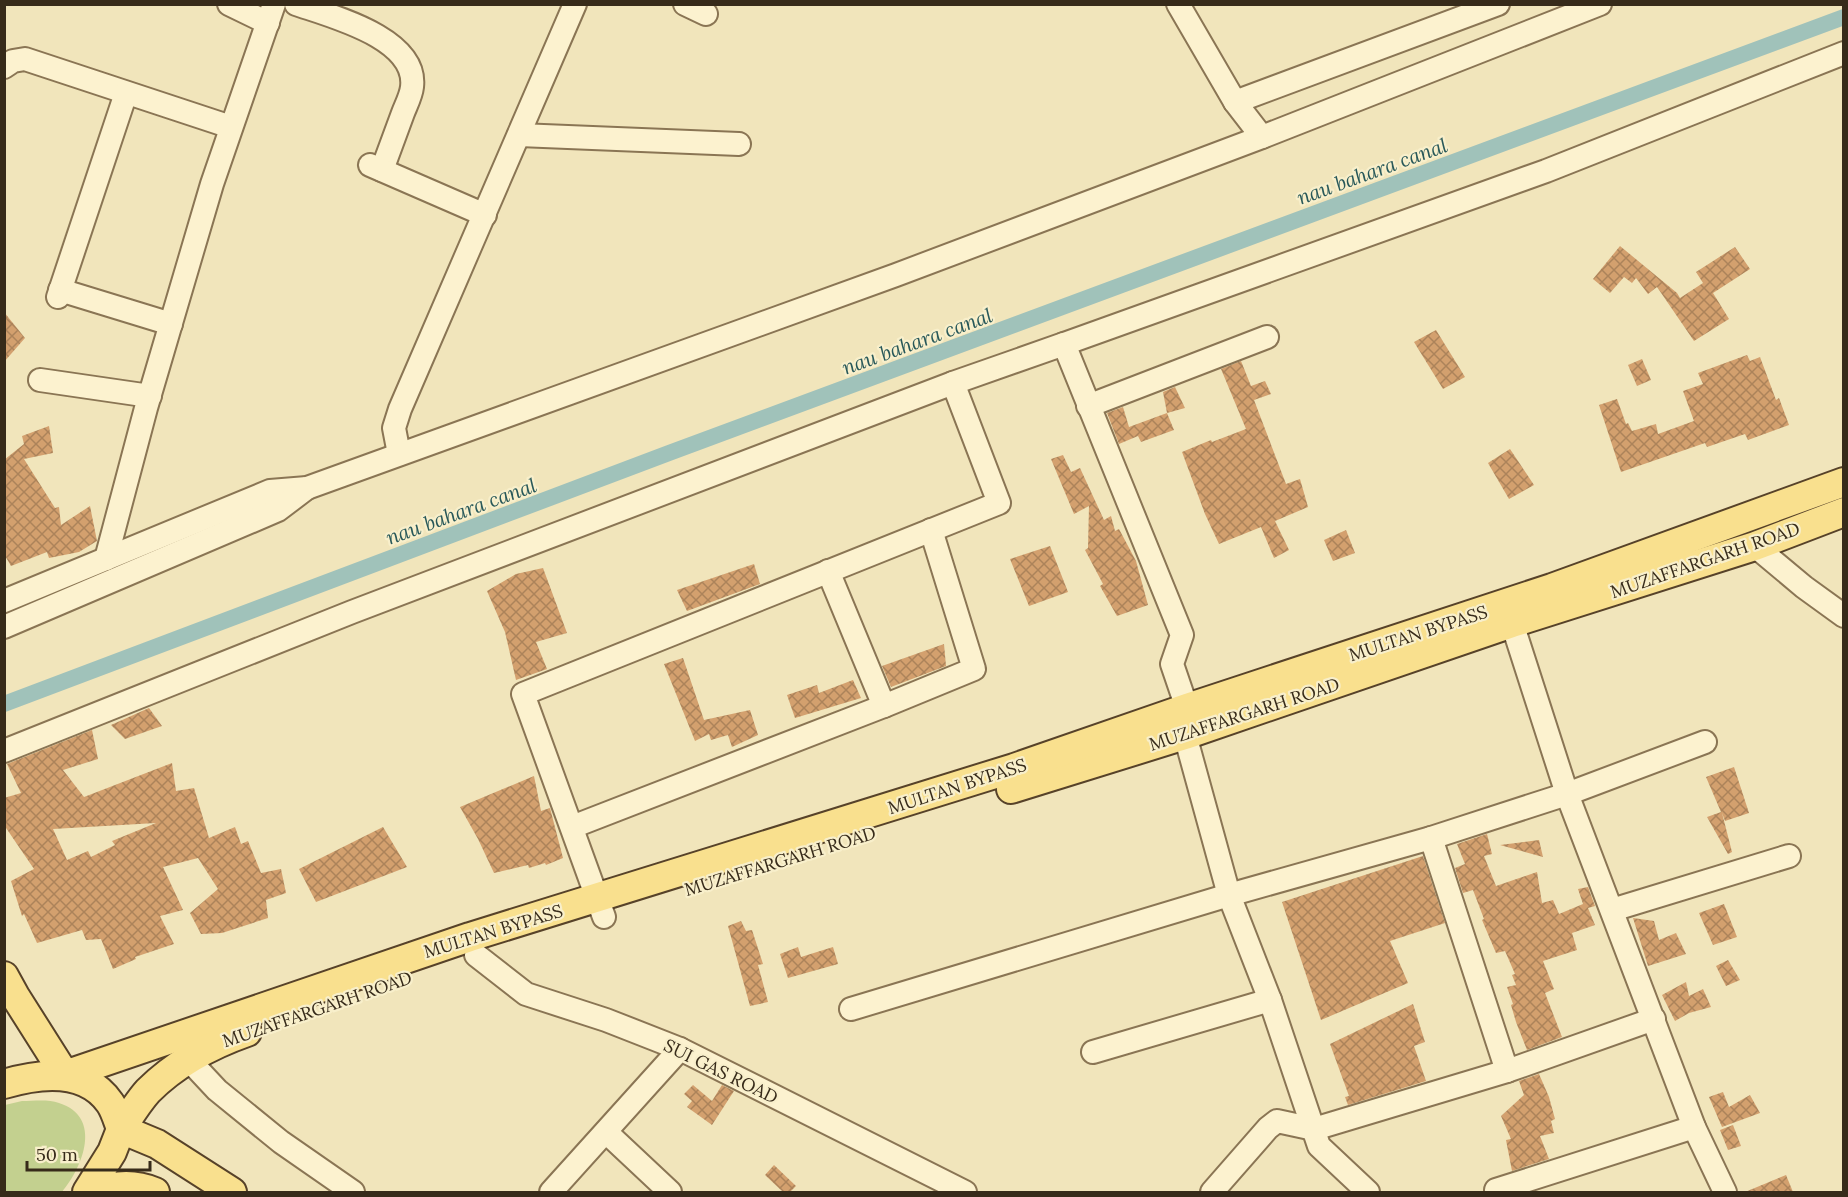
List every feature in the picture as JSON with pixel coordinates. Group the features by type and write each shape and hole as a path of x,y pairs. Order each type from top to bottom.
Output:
{"main road":[{"name":"MULTAN BYPASS","path":"64,1075 470,937 601,908 1014,768 1186,722 1844,482"},
{"name":"MUZAFFARGARH ROAD","path":"1186,722 1755,546 1844,512"},
{"name":"MUZAFFARGARH ROAD","path":"87,1192 112,1152 121,1129 148,1092 188,1059 220,1041 476,954 601,908"},
{"path":"4,976 64,1075"},
{"path":"4,1084 36,1076 64,1075 92,1084 111,1104 121,1129 157,1144 232,1192"},
{"path":"98,1192 111,1186 140,1186 155,1192"}],"street":[{"path":"106,559 150,396 212,183 271,14 230,4"},
{"path":"296,4 361,26 387,43 406,60 411,73 412,88 376,167 485,216"},
{"path":"399,454 394,428 400,409 575,4"},
{"path":"685,4 706,14"},
{"path":"1178,4 1235,102 1262,137"},
{"path":"1235,102 1498,4"},
{"path":"26,618 11,599 270,491 307,488 896,275 1262,137 1600,4"},
{"path":"4,751 352,612 953,383 1546,171 1844,53"},
{"path":"4,68 13,61 25,59 231,127"},
{"path":"126,93 59,294 171,324"},
{"path":"519,135 739,144"},
{"path":"1088,406 1267,337"},
{"path":"1064,344 1182,634 1172,664 1229,895 1270,999 1319,1146 1368,1192"},
{"path":"40,380 150,396"},
{"path":"601,908 523,694 999,503 953,383"},
{"path":"4,627 278,510 307,488"},
{"path":"572,827 974,669 931,530"},
{"path":"1755,546 1804,587 1844,616"},
{"path":"828,571 884,706"},
{"path":"1512,623 1567,794 1694,1127 1725,1192"},
{"path":"851,1009 1229,895 1431,838 1567,794 1705,742"},
{"path":"1431,838 1507,1071"},
{"path":"1612,910 1789,856"},
{"name":"SUI GAS ROAD","path":"476,954 526,994 606,1020 680,1049 965,1192"},
{"path":"1093,1053 1270,999"},
{"path":"1212,1192 1268,1128 1277,1121 1314,1129 1507,1071 1654,1019"},
{"path":"551,1192 680,1049"},
{"path":"188,1059 217,1090 281,1142 353,1192"},
{"path":"1496,1190 1694,1127"},
{"path":"606,1132 670,1192"}],"green space":[{"path":"22,1101 59,1103 73,1110 81,1119 85,1131 82,1157 77,1170 62,1192 5,1192 5,1105"}],"building":[{"path":"1620,246 1677,293 1680,298 1703,283 1696,272 1735,247 1750,269 1713,293 1729,319 1694,341 1657,287 1648,294 1636,278 1632,283 1624,277 1610,293 1593,279"},
{"path":"4,312 25,338 4,362"},
{"path":"1436,330 1465,377 1443,389 1414,342"},
{"path":"1747,355 1750,361 1760,357 1776,400 1779,398 1789,425 1748,440 1745,434 1707,447 1705,443 1621,472 1599,405 1617,399 1626,424 1628,423 1632,431 1656,424 1658,434 1694,421 1683,391 1703,384 1698,373"},
{"path":"1642,359 1651,380 1637,386 1628,365"},
{"path":"1241,361 1251,386 1265,381 1271,394 1254,400 1286,484 1300,479 1308,507 1275,521 1289,550 1274,558 1261,527 1219,544 1182,452 1246,429 1221,369"},
{"path":"1175,387 1185,408 1167,413 1163,392"},
{"path":"1123,407 1129,427 1167,413 1174,430 1141,442 1138,436 1119,444 1107,413"},
{"path":"49,426 53,453 24,459 55,508 59,507 61,525 90,506 97,541 79,552 49,558 47,552 11,566 4,554 4,460 24,444 22,436"},
{"path":"1510,449 1534,485 1509,499 1488,463"},
{"path":"1063,455 1071,472 1080,468 1104,520 1111,516 1115,531 1119,529 1136,561 1148,605 1117,616 1100,586 1103,584 1085,550 1088,548 1089,506 1074,514 1051,459"},
{"path":"1346,530 1355,553 1333,561 1324,540"},
{"path":"1050,546 1068,592 1029,606 1010,559"},
{"path":"754,564 760,584 687,611 677,590"},
{"path":"543,568 567,633 536,642 547,669 516,680 505,632 487,591 516,574"},
{"path":"944,644 946,666 891,687 882,666"},
{"path":"683,658 704,720 750,710 758,735 732,747 728,735 711,740 709,734 695,741 664,664"},
{"path":"853,680 861,698 795,718 787,695 817,685 819,693"},
{"path":"149,708 162,726 125,739 111,725"},
{"path":"92,730 98,759 63,770 84,797 172,763 176,791 194,788 209,838 235,827 241,844 248,841 261,873 281,869 286,893 266,900 268,918 222,933 201,934 190,913 218,889 198,858 163,867 183,910 160,916 174,944 135,957 136,959 113,969 101,939 86,940 82,930 37,943 24,914 22,916 11,881 34,869 4,825 4,798 21,793 7,764","holes":["156,823 112,841 115,845 91,857 88,851 67,860 53,829"]},
{"path":"1734,767 1749,813 1725,821 1722,813 1732,852 1728,854 1707,817 1721,812 1706,777"},
{"path":"534,776 541,811 550,808 563,858 546,865 545,863 529,868 528,865 494,873 460,807"},
{"path":"383,827 407,867 316,902 299,869"},
{"path":"1487,834 1492,854 1484,856 1496,886 1537,872 1542,903 1553,900 1559,914 1583,904 1578,889 1588,887 1595,906 1588,908 1595,925 1572,933 1577,950 1543,961 1554,989 1545,993 1562,1037 1527,1050 1516,1022 1507,987 1516,985 1512,975 1515,974 1505,951 1496,953 1482,920 1484,919 1473,890 1463,893 1455,868 1465,864 1457,844"},
{"path":"1539,840 1543,857 1500,845"},
{"path":"1423,856 1445,923 1390,941 1408,983 1321,1020 1282,902"},
{"path":"1724,904 1737,937 1713,945 1699,913"},
{"path":"1633,918 1654,921 1659,940 1676,933 1686,954 1648,966"},
{"path":"741,921 746,931 752,930 763,964 758,965 768,1002 750,1006 728,926"},
{"path":"798,947 801,957 833,947 838,964 788,978 780,954"},
{"path":"1728,960 1740,980 1726,986 1716,966"},
{"path":"1686,982 1689,996 1703,989 1711,1007 1689,1013 1675,1021 1662,995"},
{"path":"1413,1004 1425,1042 1414,1046 1426,1081 1348,1105 1345,1097 1349,1096 1330,1044"},
{"path":"1539,1074 1555,1119 1551,1121 1554,1133 1540,1136 1549,1159 1512,1171 1506,1140 1511,1139 1501,1116 1524,1095 1519,1081"},
{"path":"693,1085 712,1101 722,1085 734,1091 712,1125 687,1107 692,1101 684,1094"},
{"path":"1723,1092 1729,1107 1750,1095 1760,1113 1722,1127 1709,1097"},
{"path":"1733,1125 1741,1146 1728,1150 1720,1130"},
{"path":"774,1165 796,1186 790,1192 783,1192 765,1175"},
{"path":"1786,1175 1793,1192 1745,1192"}],"waterway":[{"name":"nau bahara canal","path":"4,704 669,453 1844,17"}]}
